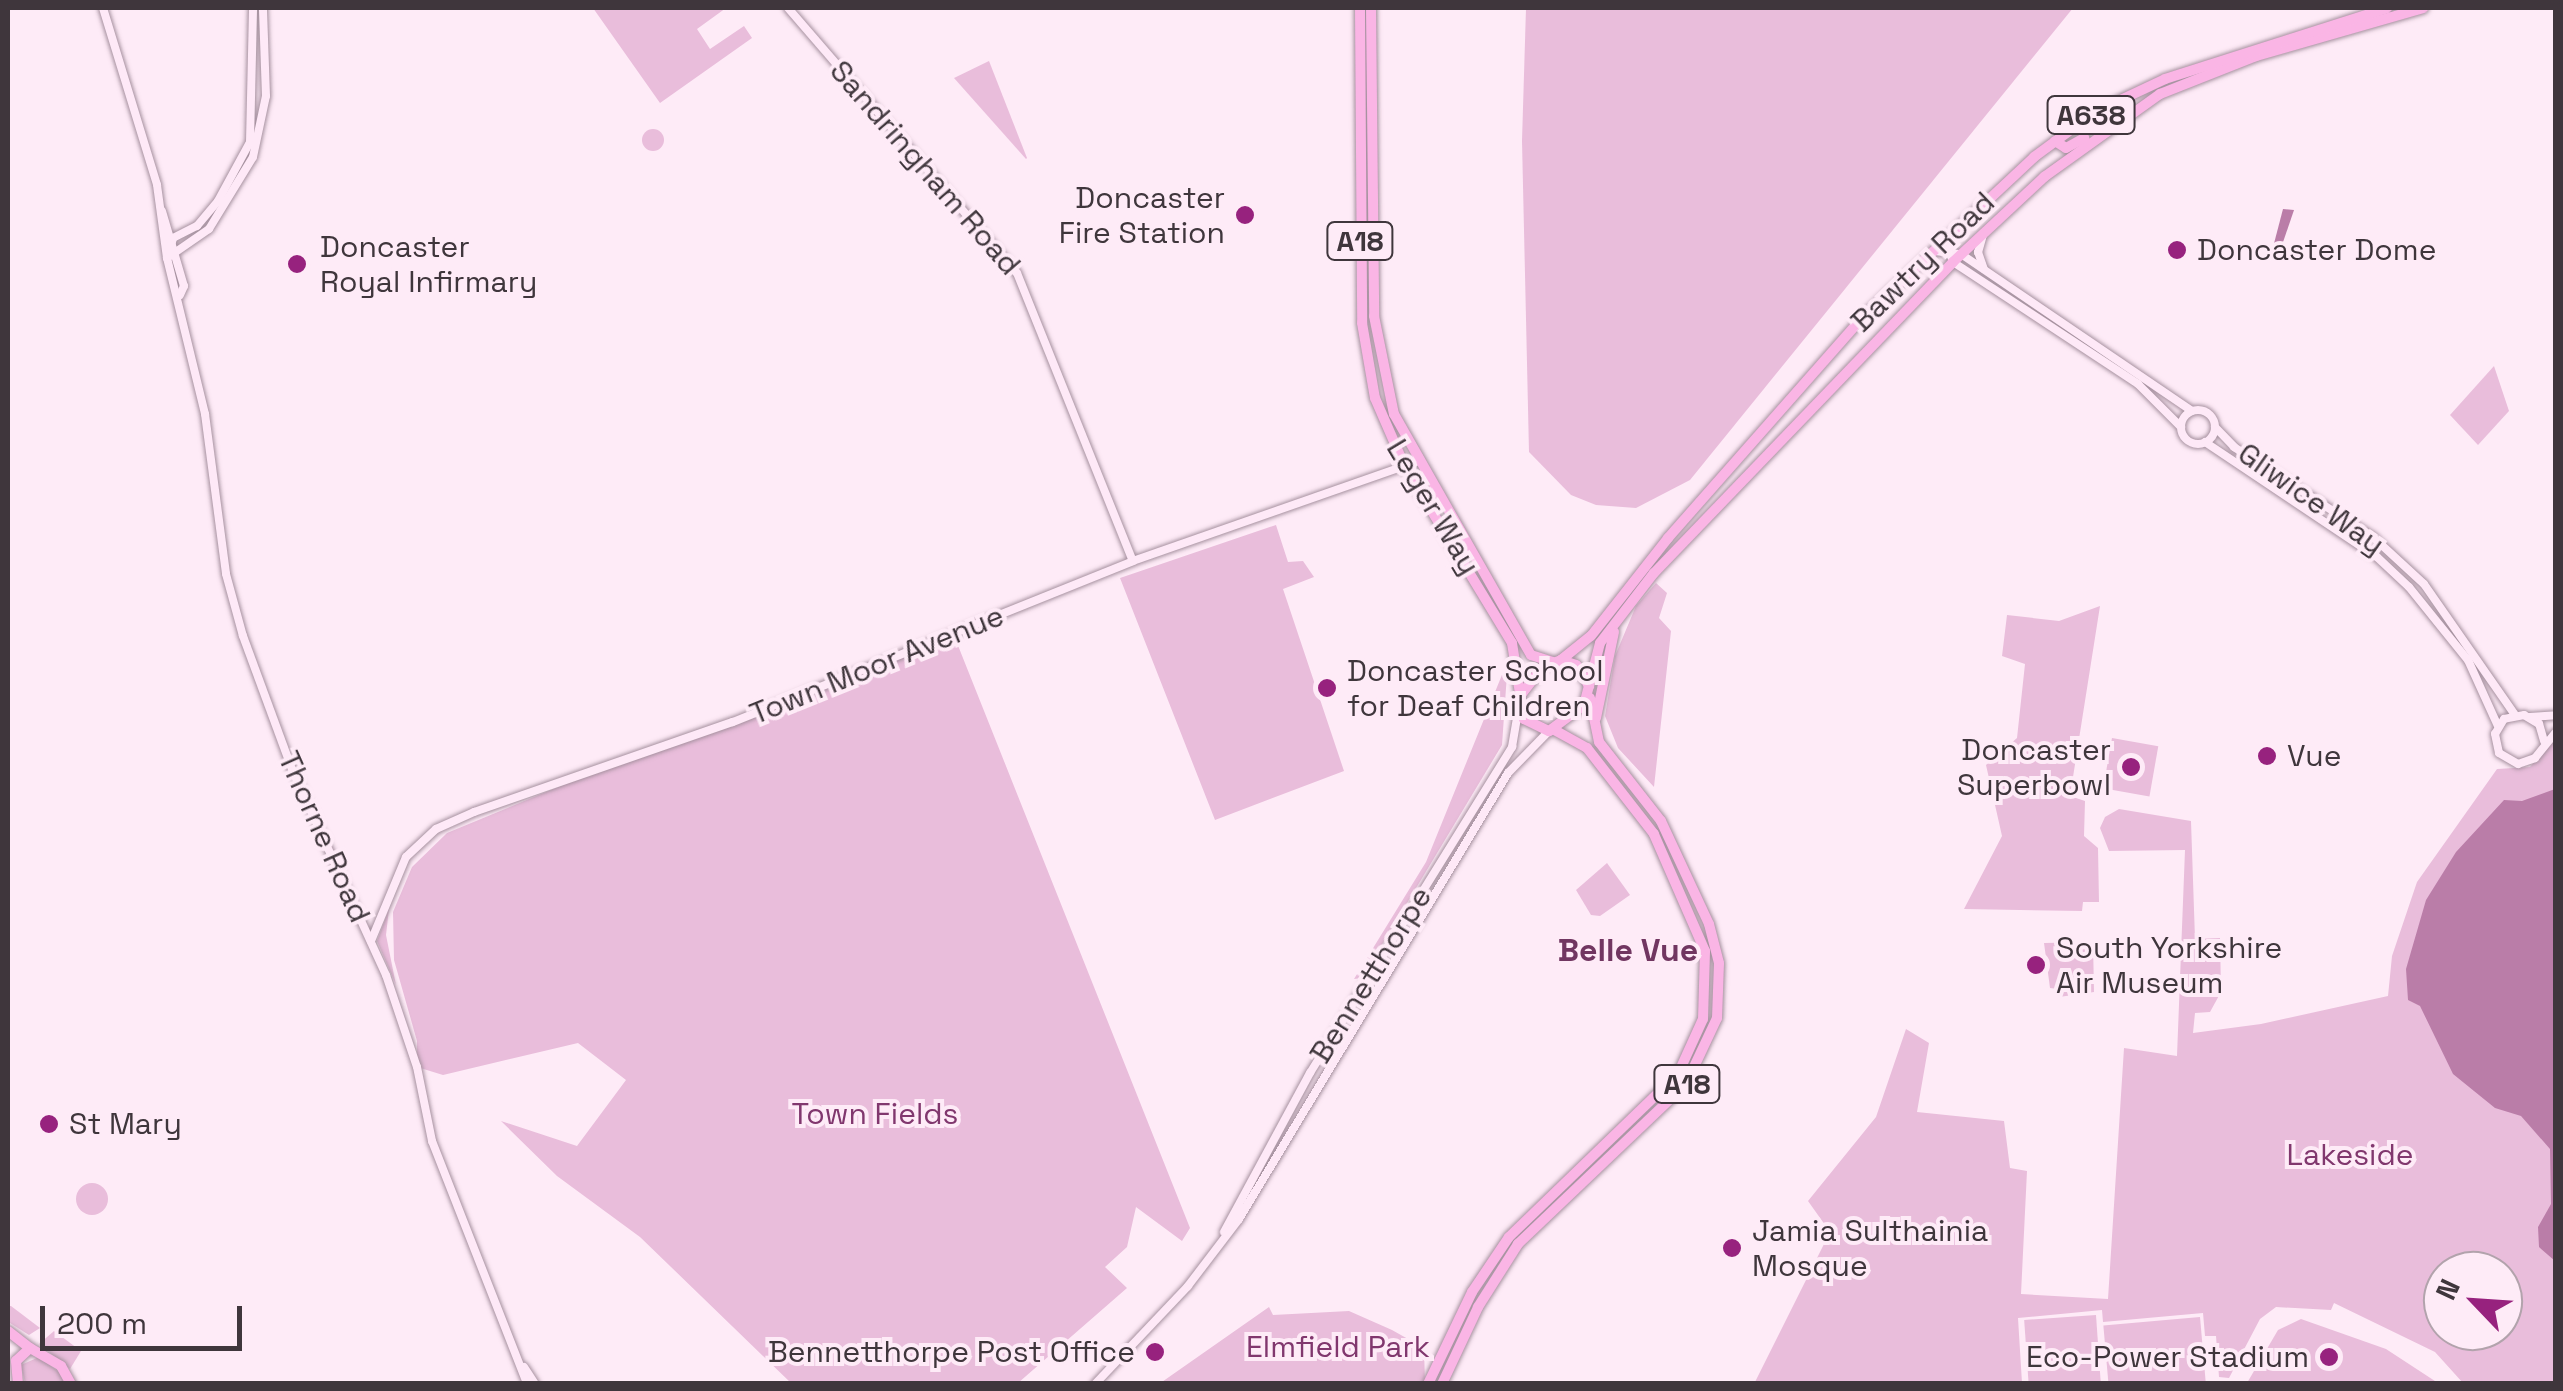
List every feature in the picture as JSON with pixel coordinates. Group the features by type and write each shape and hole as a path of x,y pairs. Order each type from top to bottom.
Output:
{"highway":[{"name":"Leger Way","path":"1360,8 1362,324 1374,398 1512,643 1518,704"},
{"name":"Leger Way","path":"1370,8 1374,316 1394,414 1410,464 1531,656 1557,661"},
{"name":"Bawtry Road","path":"1557,661 1592,636 1677,527 1926,254 2055,141 2094,112 2164,79 2387,8"},
{"name":"Bawtry Road","path":"1589,690 1600,644 1628,604 1957,258 2112,123 2160,94 2256,56 2422,8"},
{"path":"2055,141 2066,148 2112,123"},
{"name":"Bawtry Road","path":"1596,734 1606,648 1628,604"},
{"path":"1557,661 1576,665 1589,690 1575,716 1551,730 1531,725 1518,704 1532,676 1557,661"},
{"name":"A18","path":"1442,1384 1478,1307 1518,1244 1686,1084 1717,1018 1719,962 1709,924 1662,820 1596,734 1589,690"},
{"name":"A18","path":"1428,1384 1472,1292 1509,1237 1678,1074 1703,1019 1704,950 1654,834 1587,748 1551,730"},
{"path":"8,1331 62,1366 71,1384"},
{"path":"13,1375 16,1361 30,1348"}],"street":[{"name":"Thorne Road","path":"103,8 177,255 180,295 237,616 294,772 401,1014 432,1141 527,1384"},
{"path":"167,258 173,238 197,226 218,201 250,142 254,8"},
{"path":"167,258 177,255 208,229 258,145 266,96 263,8"},
{"name":"Sandringham Road","path":"788,8 1017,273 1133,561"},
{"name":"Thorne Road","path":"162,211 167,258 180,295"},
{"path":"1947,250 1949,231"},
{"path":"1984,270 1978,252 1985,231"},
{"path":"1926,254 1947,250 1957,258 2057,329 2153,395 2182,427 2186,438 2205,442 2215,427 2209,413 2192,411 2055,315 1984,270 1957,258"},
{"path":"2055,315 2057,329"},
{"path":"2182,427 2192,411"},
{"name":"Gliwice Way","path":"2215,427 2234,447 2373,538 2424,584 2473,646 2515,714"},
{"name":"Gliwice Way","path":"2205,442 2377,558 2409,587 2468,660 2498,726"},
{"name":"Town Moor Avenue","path":"371,942 378,916 406,857 436,829 884,665 1133,561 1410,464"},
{"name":"Bennetthorpe","path":"1218,1245 1310,1073 1512,747 1518,704"},
{"path":"2556,715 2515,714 2498,726 2496,748 2510,762 2535,758 2544,741 2556,732"},
{"path":"2530,717 2544,741"},
{"name":"Bennetthorpe","path":"1095,1384 1218,1245 1508,773 1551,730"},
{"path":"362,924 378,916"},
{"name":"Thorne Road","path":"522,1363 535,1384"}],"green space":[{"path":"593,8 726,8 697,29 710,49 744,26 752,38 660,103"},
{"path":"1526,8 2073,8 1690,480 1636,508 1596,505 1571,495 1529,452 1522,141"},
{"path":"989,61 1027,158 1026,159 954,78"},
{"path":"653,129 661,132 661,148 653,151 645,148 642,140 645,132"},
{"path":"2494,366 2509,411 2478,445 2450,415"},
{"path":"1276,525 1288,562 1303,561 1314,577 1283,589 1344,771 1215,820 1120,578"},
{"path":"1656,583 1667,593 1659,618 1671,631 1654,787 1618,748 1605,716 1615,656 1636,606"},
{"path":"2100,606 2070,796 2085,801 2084,836 2098,848 2099,902 2083,902 2082,911 1964,909 2002,836 1986,765 2017,738 2025,664 2002,656 2007,615 2059,621"},
{"name":"Town Fields","path":"955,638 1190,1228 1182,1241 1136,1207 1127,1247 1105,1267 1127,1288 1018,1383 791,1383 640,1237 557,1176 501,1121 577,1146 626,1080 578,1043 443,1075 417,1067 417,1041 394,960 393,912 412,867 447,833 660,745"},
{"path":"1508,660 1502,745 1362,978 1354,979 1426,862"},
{"name":"Lakeside","path":"2555,737 2555,1383 2463,1383 2433,1351 2523,1351 2523,1251 2423,1251 2423,1346 2334,1303 2331,1310 2276,1307 2260,1319 2229,1378 2219,1377 2216,1336 2205,1336 2203,1313 2103,1322 2102,1310 2018,1318 2022,1383 1754,1384 1830,1232 1808,1201 1876,1117 1906,1029 1929,1043 1917,1112 2004,1121 2010,1168 2027,1171 2021,1294 2108,1299 2124,1048 2177,1056 2185,850 2109,851 2100,828 2105,817 2119,809 2191,821 2195,939 2220,938 2221,992 2210,1012 2195,1013 2193,1033 2261,1024 2388,996 2392,956 2417,882 2497,769 2530,767"},
{"name":"Doncaster Superbowl","path":"2112,738 2158,746 2149,796 2103,788"},
{"path":"1607,863 1630,895 1600,916 1591,915 1576,890"},
{"path":"389,909 386,935 396,985 377,941"},
{"path":"2093,942 2094,992 2059,997 2058,989 2050,988 2044,943"},
{"path":"92,1183 103,1188 108,1199 103,1210 92,1215 81,1210 76,1199 81,1188"},
{"path":"8,1306 40,1328 29,1335 10,1323"},
{"name":"Elmfield Park","path":"1269,1307 1273,1315 1349,1311 1392,1330 1424,1348 1425,1383 1159,1384"},
{"path":"2096,1315 2101,1383 2029,1384 2024,1320"},
{"path":"2200,1317 2206,1383 2108,1384 2103,1325"},
{"name":"Eco-Power Stadium","path":"2301,1319 2386,1349 2438,1383 2247,1383 2278,1330"},
{"path":"54,1331 81,1351 70,1369 39,1344"},
{"path":"39,1357 60,1373 65,1383 25,1383 21,1365"}],"shaded area":[{"path":"2283,209 2294,210 2280,251 2271,255"},
{"name":"Lakeside","path":"2555,789 2555,1261 2539,1247 2538,1227 2551,1204 2550,1149 2521,1116 2495,1108 2453,1074 2420,1006 2408,1000 2406,969 2426,900 2456,852 2504,800 2522,801"}],"place":[{"name":"Doncaster Fire Station","path":"1245,215"},
{"name":"Doncaster Dome","path":"2177,250"},
{"name":"Doncaster Royal Infirmary","path":"297,264"},
{"name":"Doncaster School for Deaf Children","path":"1327,688"},
{"name":"Vue","path":"2267,756"},
{"name":"Doncaster Superbowl","path":"2131,767"},
{"name":"South Yorkshire Air Museum","path":"2036,965"},
{"name":"St Mary","path":"49,1124"},
{"name":"Jamia Sulthainia Mosque","path":"1732,1248"},
{"name":"Bennetthorpe Post Office","path":"1155,1352"},
{"name":"Eco-Power Stadium","path":"2329,1357"}],"district":[{"name":"Belle Vue","path":"1628,950"}]}
